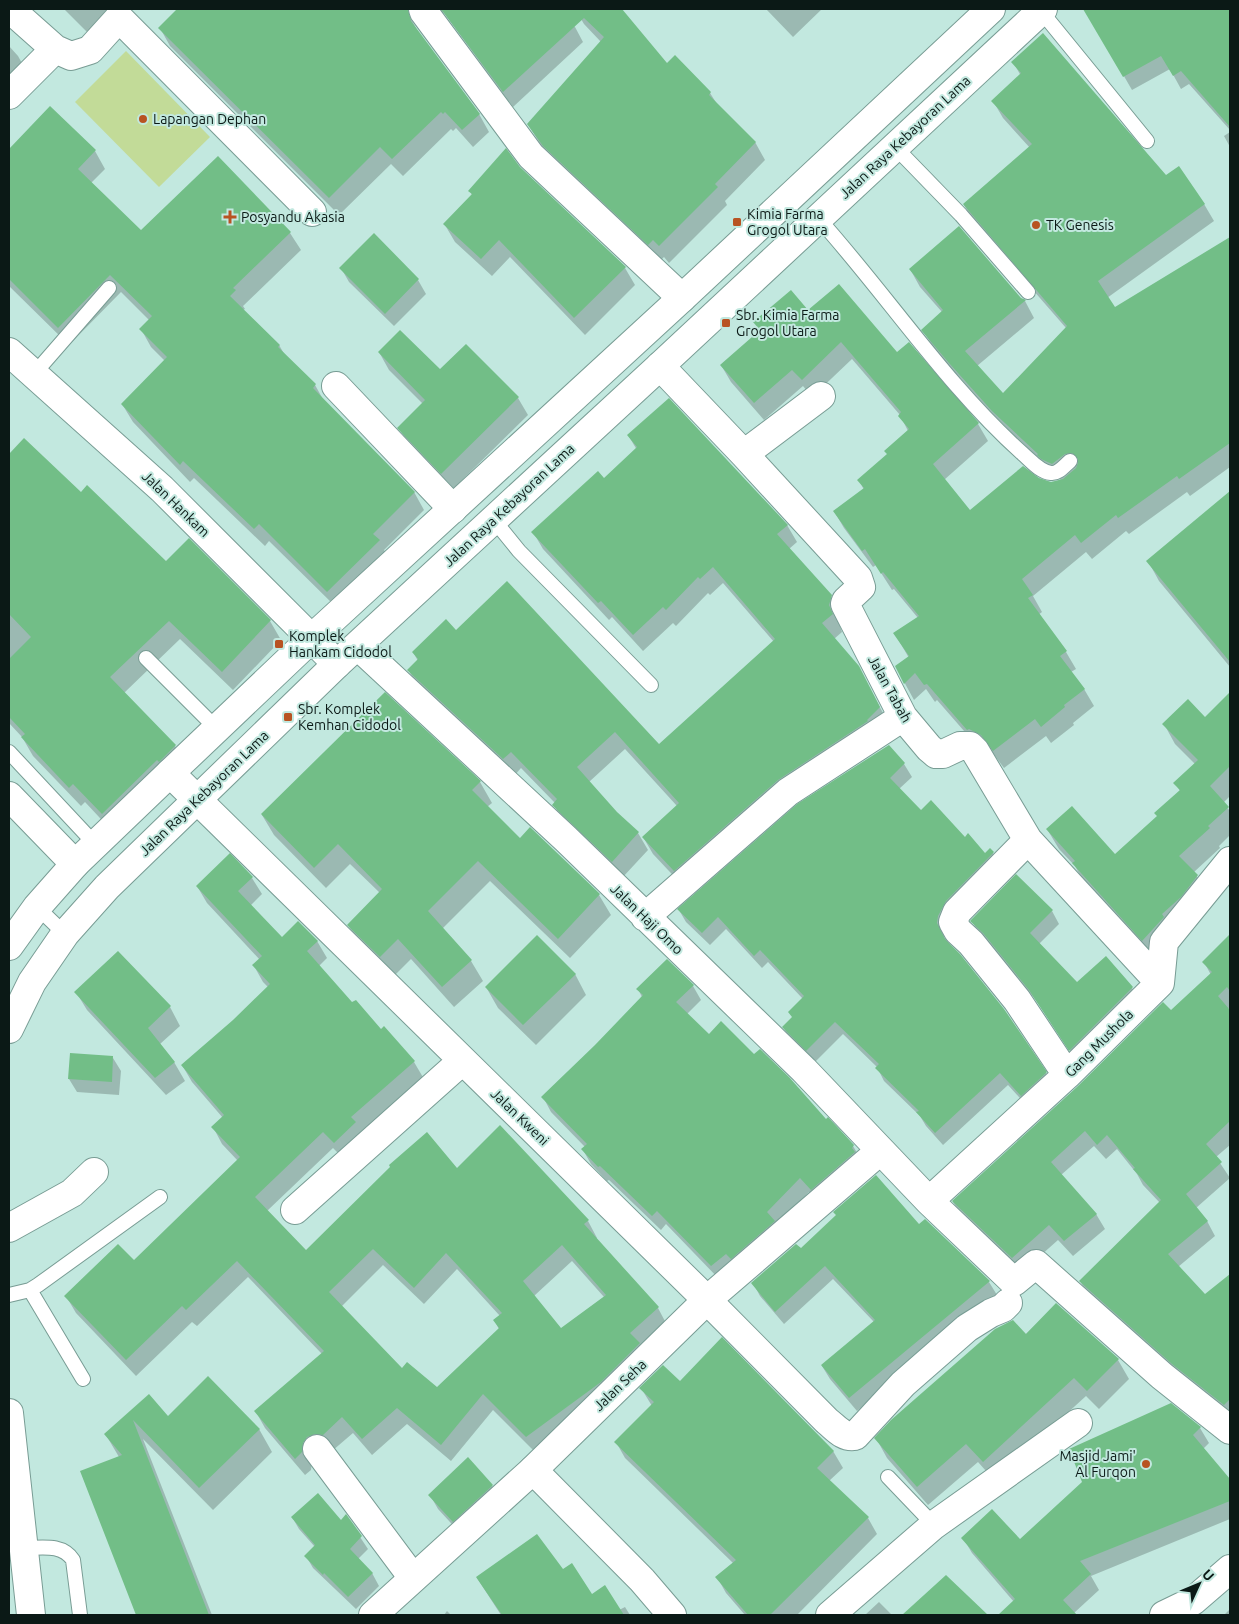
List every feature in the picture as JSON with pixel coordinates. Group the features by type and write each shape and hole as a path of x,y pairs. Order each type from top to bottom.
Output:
{"street":[{"path":"10,9 55,49 71,56 90,50 123,13 312,212"},
{"path":"423,9 531,156 682,298"},
{"path":"9,946 37,907 75,864 216,729 991,9"},
{"name":"Jalan Raya Kebayoran Lama","path":"9,1029 32,982 65,934 106,887 337,664 1042,10"},
{"path":"9,95 55,49"},
{"path":"729,252 754,278"},
{"name":"Jalan Hankam","path":"9,352 162,489 337,664"},
{"name":"Jalan Tabah","path":"660,366 744,454 860,582 861,587 845,604 903,717 936,754 942,754 960,746 970,746 975,751 1028,840 1160,983"},
{"path":"336,386 453,509"},
{"path":"744,454 821,396"},
{"name":"Jalan Haji Omo","path":"358,646 566,839 645,918 804,1070 880,1151 1014,1282 1036,1264 1162,1376 1230,1430"},
{"path":"645,918 788,792 903,717"},
{"name":"Jalan Kweni","path":"170,773 195,800 844,1435 849,1437 855,1436 903,1384 968,1328 991,1313 1003,1308 1008,1303"},
{"path":"9,796 75,864"},
{"path":"1028,840 957,912 953,922 958,931 1017,1000 1066,1075"},
{"path":"1160,983 1164,942 1230,860"},
{"name":"Gang Mushola","path":"930,1201 1066,1075 1160,983"},
{"path":"295,1210 462,1061"},
{"path":"707,1300 880,1151"},
{"path":"9,1228 72,1193 94,1172"},
{"name":"Jalan Seha","path":"373,1615 533,1470 707,1300"},
{"path":"9,1413 30,1615"},
{"path":"830,1615 934,1525 1078,1423"},
{"path":"317,1449 413,1578"},
{"path":"533,1470 642,1580 672,1615"},
{"path":"1164,1615 1201,1608 1230,1569"}],"lane":[{"path":"1042,10 1147,141"},
{"path":"895,146 960,215 1028,292"},
{"path":"818,218 960,390 1008,441 1043,471 1057,472 1070,461"},
{"path":"34,374 109,288"},
{"path":"493,519 519,551 651,685"},
{"path":"146,658 216,729"},
{"path":"9,752 96,844"},
{"path":"37,907 65,934"},
{"path":"9,1295 30,1290 160,1197"},
{"path":"30,1290 83,1379"},
{"path":"888,1476 934,1525"},
{"path":"23,1548 62,1549 69,1554 73,1560 80,1615"}],"green space":[{"name":"Lapangan Dephan","path":"126,51 210,137 159,187 75,102"}],"building":[{"path":"177,9 408,9 411,21 480,114 462,130 445,112 443,114 441,112 392,159 380,147 329,198 158,28"},
{"path":"441,9 622,9 667,63 675,55 711,92 709,95 756,142 715,184 718,187 659,246 653,240 648,245 543,146 527,124 604,37 584,18 503,92"},
{"path":"1083,9 1230,9 1230,127 1181,71 1173,76 1161,56 1123,77"},
{"path":"1043,33 1166,175 1179,166 1205,204 1098,281 1115,307 1230,237 1230,443 1179,479 1177,476 1118,518 1116,515 1081,543 1075,535 1022,579 1033,595 1028,598 1067,651 1060,656 1085,689 1064,705 1065,707 1041,727 1035,719 993,751 981,735 969,729 967,730 915,673 904,684 895,666 909,656 893,633 919,616 883,572 881,574 865,549 862,551 833,511 864,488 857,480 887,454 884,451 909,429 898,416 901,412 841,342 802,380 792,370 754,403 720,365 760,330 753,322 791,290 808,310 839,284 897,352 909,342 979,423 933,464 970,510 1023,466 1039,478 1051,482 1063,479 1076,468 1078,459 1072,453 1065,454 1052,464 1041,459 992,411 921,330 943,310 909,269 959,226 1021,298 1026,300 965,351 1003,393 1067,326 963,204 1032,144 991,101 1021,73 1011,62"},
{"path":"50,106 96,150 78,169 141,230 218,156 291,232 233,288 236,290 230,296 280,345 278,347 316,384 313,388 415,492 373,534 380,540 327,592 259,524 254,529 183,461 180,465 121,404 167,357 139,329 152,316 110,275 58,328 9,279 9,149"},
{"path":"506,148 520,167 626,267 574,318 499,240 481,259 443,224 472,194 468,191"},
{"path":"374,233 419,279 385,314 339,268"},
{"path":"400,330 440,369 466,344 519,397 441,474 397,428 425,400 378,352"},
{"path":"669,398 788,525 777,534 832,595 829,605 833,614 822,623 859,666 880,707 868,721 778,780 674,871 642,837 679,803 615,732 577,767 617,812 639,832 612,862 552,805 557,799 511,752 503,759 407,670 418,659 412,652 446,619 456,630 507,581 659,744 775,639 713,567 700,579 698,577 666,610 663,607 633,635 601,601 598,603 531,532 598,471 604,478 637,447 627,435"},
{"path":"24,438 81,492 87,485 166,561 189,538 271,620 222,672 169,621 110,677 176,745 159,762 157,760 102,814 73,784 69,788 21,737 25,734 9,717 9,659 31,637 9,614 9,454"},
{"path":"1230,491 1230,662 1146,561"},
{"path":"385,692 481,781 472,790 520,838 530,827 600,894 558,939 478,861 428,911 472,960 442,987 398,939 380,957 347,925 382,889 338,844 314,868 261,814"},
{"path":"1230,692 1230,766 1210,786 1229,807 1208,826 1210,828 1179,856 1198,875 1181,897 1162,914 1164,917 1142,941 1072,863 1075,861 1046,829 1072,806 1115,854 1157,816 1154,813 1180,790 1173,783 1198,760 1162,724 1188,699 1205,717"},
{"path":"889,745 905,763 890,778 921,810 931,800 965,837 968,833 985,853 990,848 994,852 946,901 938,916 937,923 945,939 960,954 1004,1009 1047,1072 1021,1096 1000,1073 935,1133 916,1112 919,1111 875,1068 879,1064 835,1022 806,1051 782,1027 792,1017 788,1012 804,996 760,950 754,956 718,917 702,933 677,909 797,804"},
{"path":"230,853 253,877 238,891 282,937 298,921 318,941 307,951 352,1002 356,1000 381,1029 384,1026 415,1061 351,1117 356,1122 334,1143 323,1132 255,1197 306,1250 390,1167 389,1165 427,1132 457,1168 500,1125 589,1220 584,1224 659,1307 630,1333 640,1343 601,1382 526,1437 483,1394 441,1445 397,1408 362,1439 342,1417 323,1435 315,1434 307,1437 303,1443 302,1452 295,1459 254,1411 324,1351 237,1261 186,1310 182,1306 126,1360 64,1296 118,1244 134,1260 240,1157 211,1127 224,1115 181,1065 233,1020 270,984 252,965 262,956 196,886","holes":["562,1245 606,1295 561,1328 523,1281","373,1249 414,1288 446,1253 502,1313 493,1320 499,1328 437,1387 407,1362 402,1368 329,1292"]},
{"path":"1016,874 1053,910 1030,933 1077,982 1106,956 1133,987 1069,1051 1029,990 983,933 970,921"},
{"path":"1230,934 1230,991 1227,987 1218,996 1230,1010 1230,1121 1206,1144 1222,1162 1186,1194 1208,1221 1168,1254 1205,1294 1230,1274 1230,1399 1224,1405 1172,1364 1079,1281 1161,1200 1133,1169 1135,1168 1107,1135 1097,1145 1085,1131 1051,1162 1097,1214 1064,1241 1049,1225 1012,1258 952,1201 1078,1086 1163,1002 1171,1010 1212,972 1202,962"},
{"path":"537,935 576,974 523,1025 485,987"},
{"path":"118,951 171,1006 148,1028 175,1062 155,1078 74,992"},
{"path":"667,959 694,985 676,1002 709,1034 721,1021 754,1054 760,1049 789,1077 826,1119 828,1117 854,1145 852,1148 855,1152 811,1190 800,1178 767,1212 775,1221 731,1259 726,1254 711,1266 657,1211 652,1216 600,1166 598,1167 581,1149 587,1144 541,1097 643,995 636,989"},
{"path":"70,1053 113,1056 112,1082 68,1079"},
{"path":"876,1175 919,1224 925,1219 990,1281 849,1398 821,1365 875,1320 825,1266 775,1312 751,1283 796,1244 801,1248 836,1215 833,1212"},
{"path":"1056,1303 1119,1359 1087,1391 1074,1378 983,1462 966,1444 917,1487 874,1438 891,1420 995,1329 1013,1320 1026,1334"},
{"path":"722,1337 834,1451 817,1468 869,1517 770,1615 748,1615 715,1577 736,1560 614,1442 654,1402 639,1388 663,1365 680,1381"},
{"path":"208,1376 260,1429 199,1488 133,1420 209,1615 136,1615 80,1471 122,1455 104,1434 149,1394 168,1416"},
{"path":"1171,1403 1201,1427 1193,1435 1230,1479 1230,1501 1080,1561 1091,1574 1063,1600 1077,1615 998,1615 1015,1599 961,1538 992,1509 1020,1539 1082,1482 1069,1449"},
{"path":"468,1457 493,1485 453,1522 428,1495"},
{"path":"318,1493 341,1520 346,1514 362,1536 350,1549 373,1573 348,1597 304,1556 315,1545 291,1517"},
{"path":"537,1534 563,1569 572,1563 592,1594 605,1585 624,1615 502,1615 476,1577"},
{"path":"946,1575 988,1615 902,1615"}],"place":[{"name":"Lapangan Dephan","path":"143,119"},
{"name":"Posyandu Akasia","path":"230,217"},
{"name":"Kimia Farma Grogol Utara","path":"737,222"},
{"name":"TK Genesis","path":"1036,225"},
{"name":"Sbr. Kimia Farma Grogol Utara","path":"726,323"},
{"name":"Komplek Hankam Cidodol","path":"279,644"},
{"name":"Sbr. Komplek Kemhan Cidodol","path":"288,717"},
{"name":"Masjid Jami' Al Furqon","path":"1146,1464"}]}
